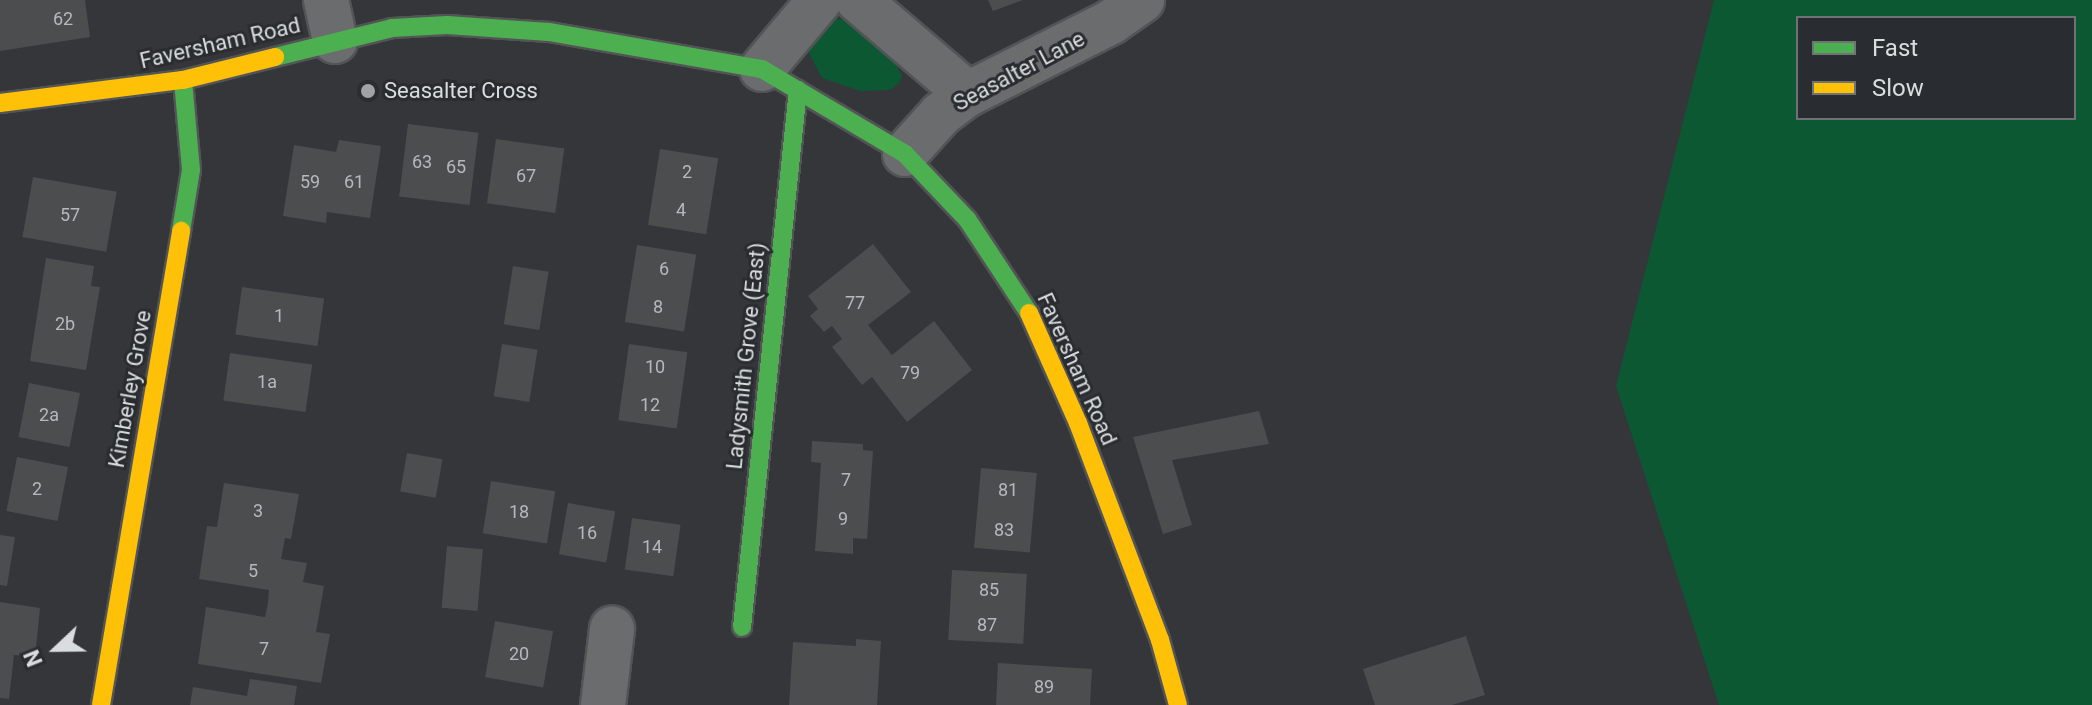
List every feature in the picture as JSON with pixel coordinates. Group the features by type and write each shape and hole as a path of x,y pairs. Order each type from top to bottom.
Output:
{"street":[{"path":"780,80 820,0"},
{"path":"858,0 968,94"},
{"name":"Seasalter Lane","path":"905,154 941,114 968,94 1111,22 1142,0"},
{"name":"Faversham Road","path":"0,103 183,80 330,20 392,28 447,25 549,32 780,80 905,154 967,219 1024,303 1078,423 1160,640 1178,705"},
{"name":"Kimberley Grove","path":"101,705 191,170 183,80"},
{"name":"Ladysmith Grove (East)","path":"742,627 780,80"},
{"path":"603,705 612,629"}],"green space":[{"path":"1714,0 2092,0 2092,705 1719,705 1616,386"},
{"path":"831,17 844,20 892,56 902,76 899,83 890,90 860,91 822,78 806,48"}],"building":[{"path":"0,0 85,0 90,37 0,51"},
{"path":"988,0 1023,0 993,11"},
{"path":"408,124 478,133 470,205 399,196"},
{"path":"496,139 564,149 555,213 487,203"},
{"path":"339,140 381,146 370,218 327,212 326,223 283,216 294,145 336,152"},
{"path":"660,149 718,158 706,234 648,225"},
{"path":"33,177 117,192 106,252 22,237"},
{"path":"873,244 911,292 868,325 892,355 934,321 972,370 907,422 872,377 862,385 832,347 842,339 832,326 824,332 810,316 818,309 808,296"},
{"path":"637,245 696,254 684,331 625,322"},
{"path":"46,258 94,266 91,286 100,287 86,370 30,361"},
{"path":"513,266 549,272 539,330 504,324"},
{"path":"242,287 324,299 318,346 235,335"},
{"path":"502,344 538,350 529,402 494,396"},
{"path":"629,344 687,352 677,428 618,420"},
{"path":"230,353 312,365 306,412 223,401"},
{"path":"29,383 80,393 70,447 19,437"},
{"path":"1259,411 1269,444 1172,460 1192,525 1163,534 1133,437"},
{"path":"812,441 863,444 863,450 873,451 867,539 853,538 853,554 815,551 821,463 811,462"},
{"path":"407,453 442,459 436,498 400,491"},
{"path":"17,457 68,467 58,521 7,511"},
{"path":"981,468 1037,473 1030,553 974,548"},
{"path":"491,481 555,491 547,544 483,533"},
{"path":"224,483 299,494 291,539 285,538 281,559 307,563 303,582 324,586 316,632 330,634 321,683 198,664 206,607 265,617 268,603 269,590 199,579 207,526 217,527"},
{"path":"568,503 615,511 606,563 559,554"},
{"path":"632,518 681,525 673,576 625,569"},
{"path":"0,535 15,537 7,586 0,585"},
{"path":"447,546 483,549 477,611 442,608"},
{"path":"952,570 1027,574 1023,644 948,640"},
{"path":"0,602 40,608 35,657 14,655 9,699 0,698"},
{"path":"495,621 553,631 543,687 485,677"},
{"path":"1466,636 1485,695 1452,705 1375,705 1363,669"},
{"path":"856,639 881,641 877,705 789,705 793,642 856,646"},
{"path":"998,663 1092,669 1090,705 996,705"},
{"path":"250,679 297,686 294,705 190,705 193,687 247,696"}],"traffic: fast":[{"path":"275,57 392,28 447,25 549,32 762,69 905,154 967,219 1029,313"},
{"path":"181,231 191,170 183,80"},
{"path":"742,627 798,90"}],"traffic: slow":[{"path":"0,103 183,80 275,57"},
{"path":"101,705 181,231"},
{"path":"1029,313 1078,423 1160,640 1178,705"}],"place":[{"name":"Seasalter Cross","path":"368,91"}]}
